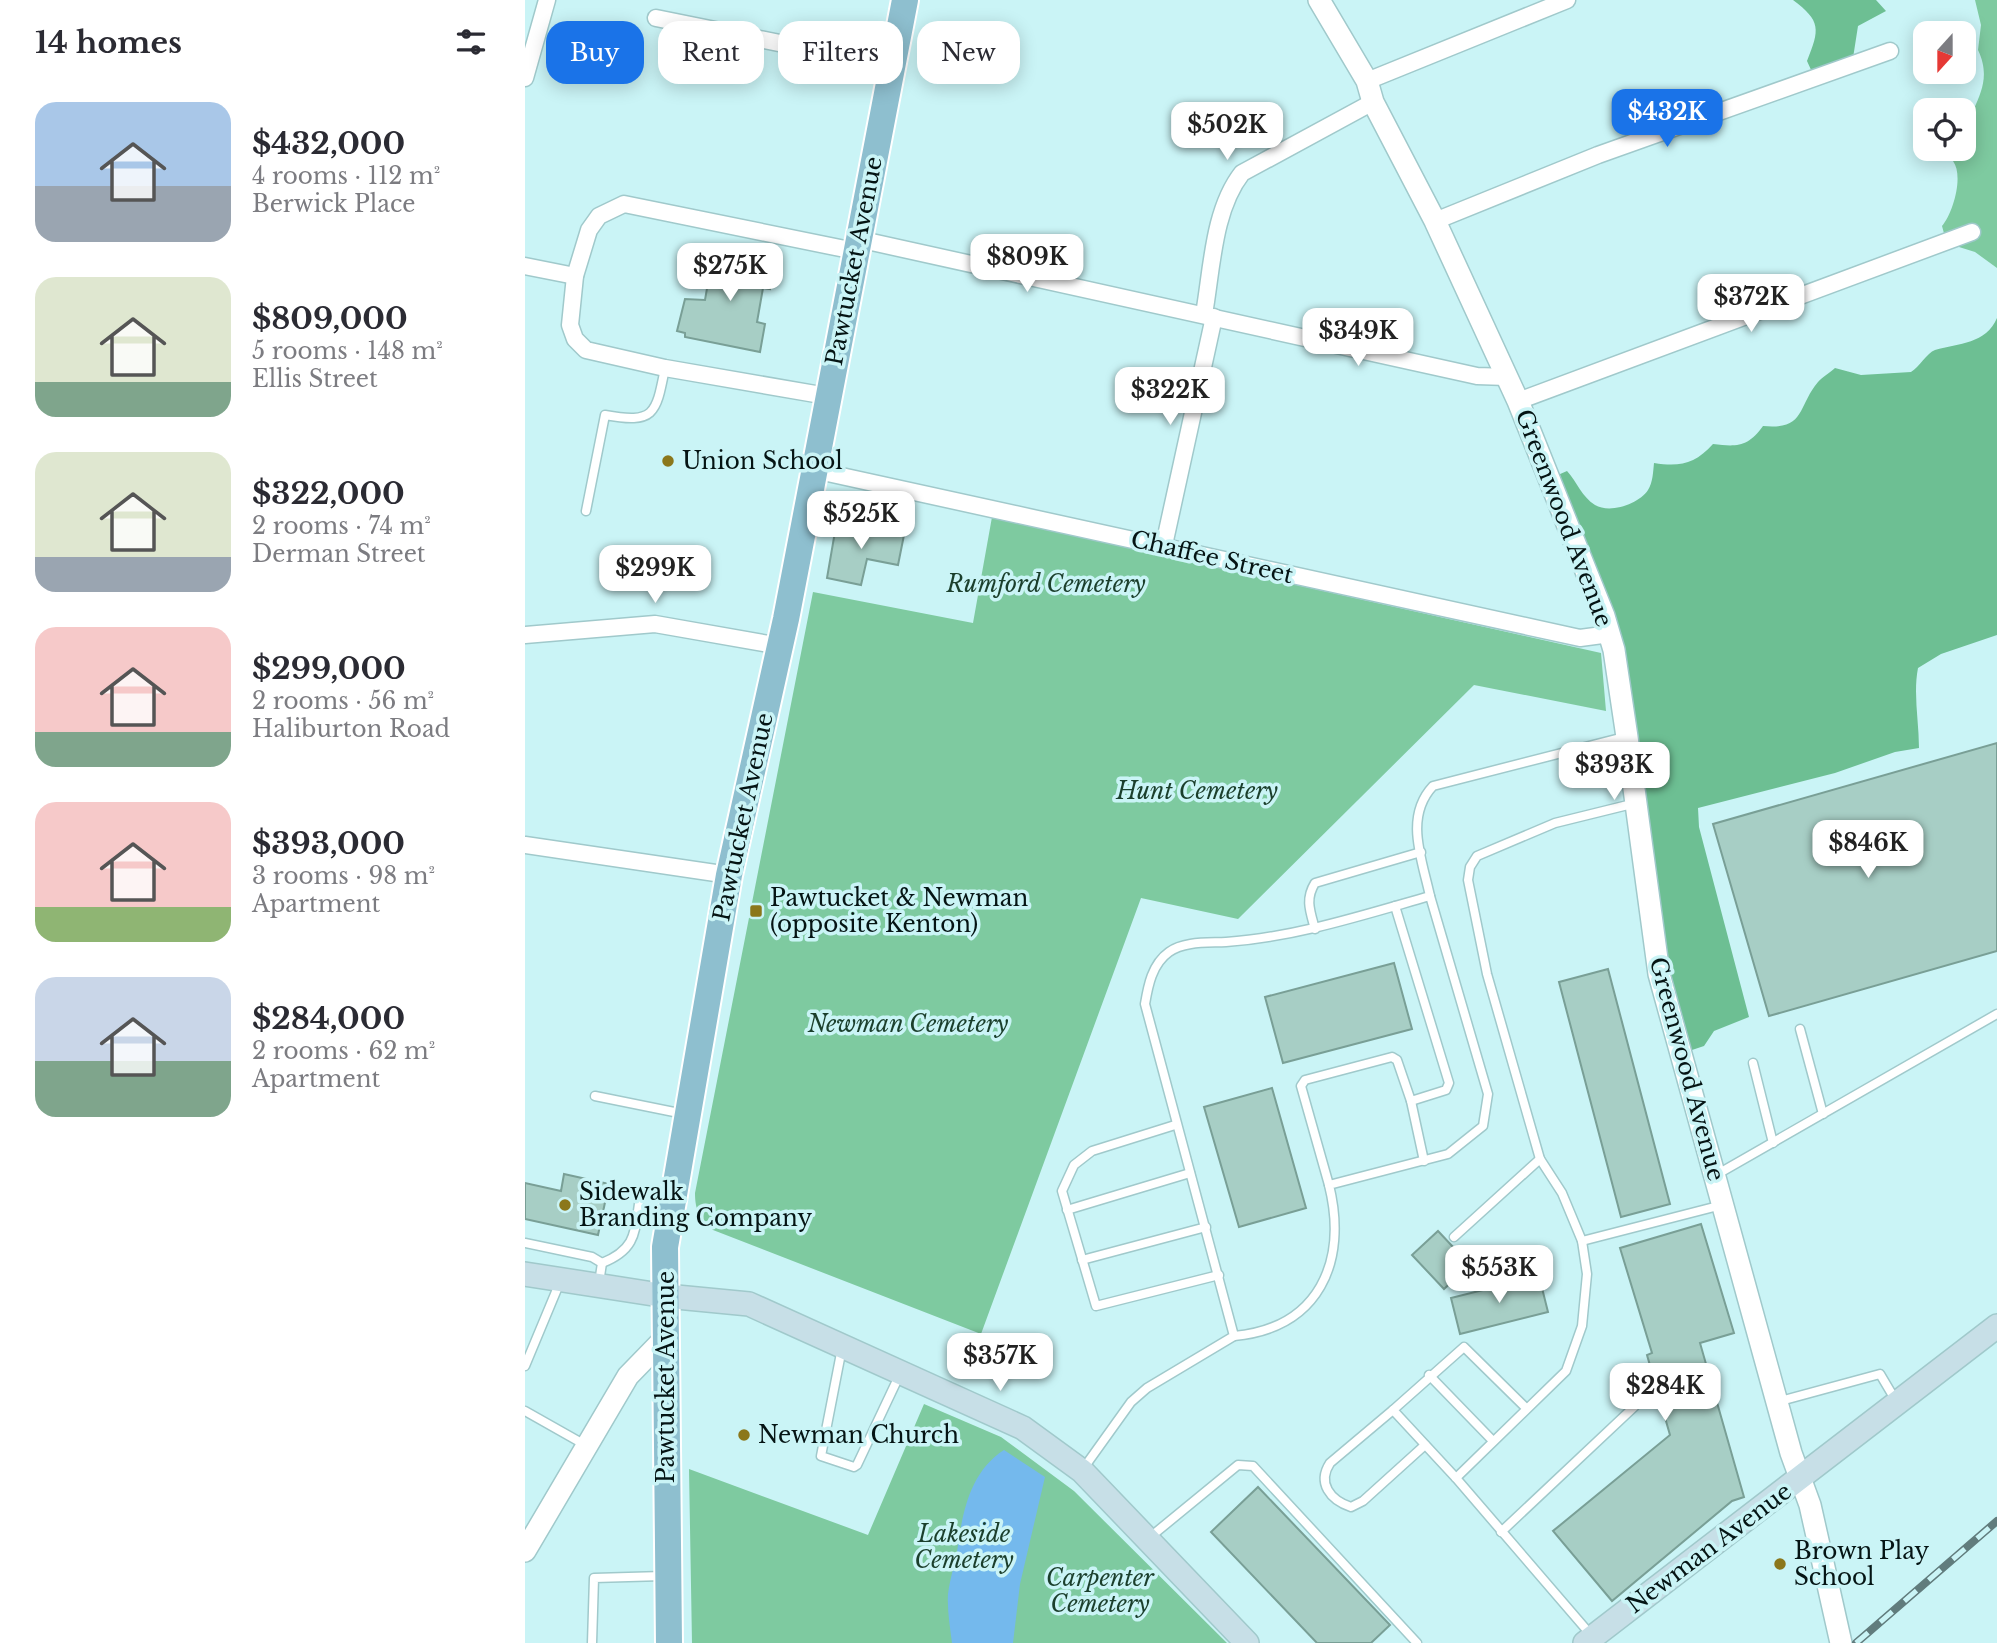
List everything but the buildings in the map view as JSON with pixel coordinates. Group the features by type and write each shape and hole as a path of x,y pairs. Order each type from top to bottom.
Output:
{"main road":[{"name":"Pawtucket Avenue","path":"901,21 905,0"},
{"name":"Pawtucket Avenue","path":"669,1643 665,1247 729,875 780,646 889,84"},
{"path":"525,1274 561,1280 601,1275 666,1296 749,1304 1023,1428 1082,1471 1247,1643"},
{"name":"Newman Avenue","path":"1589,1640 1997,1326"}],"street":[{"path":"525,78 547,0"},
{"name":"Greenwood Avenue","path":"1319,0 1367,81 1373,102 1435,222 1518,401 1609,634 1627,737 1659,974 1777,1402 1817,1532 1840,1636"},
{"path":"1367,81 1566,0"},
{"path":"656,18 778,43"},
{"path":"1435,222 1598,155 1890,51"},
{"path":"1164,545 1209,315 1224,204 1231,186 1256,162 1373,102"},
{"path":"827,396 665,368 586,350 575,339 570,325 575,276 589,230 599,216 624,204 856,245 1209,315 1476,376 1507,377"},
{"path":"1518,401 1972,232"},
{"path":"525,265 575,276"},
{"name":"Chaffee Street","path":"814,470 1580,638 1609,634"},
{"path":"525,635 655,624 780,646"},
{"path":"525,845 729,875"},
{"path":"525,1551 628,1376 665,1338"}],"lane":[{"path":"586,511 605,415 635,420 649,414 659,402 665,368"},
{"path":"1329,1185 1448,1154 1483,1126 1488,1094 1430,896 1415,825 1424,795 1433,786 1627,737"},
{"path":"1456,1478 1566,1371 1582,1326 1587,1273 1583,1241 1562,1193 1540,1159 1487,974 1468,880 1470,867 1477,856 1555,823 1636,803"},
{"path":"1315,929 1308,892 1315,883 1421,852"},
{"path":"1234,1336 1206,1227 1175,1125 1145,1004 1156,965 1168,952 1184,945 1254,940 1315,929 1430,896"},
{"path":"1395,906 1448,1083 1446,1090 1411,1101"},
{"path":"1716,1175 1997,1014"},
{"path":"1800,1029 1823,1114"},
{"path":"1082,1471 1131,1402 1147,1388 1234,1336 1261,1334 1298,1316 1321,1287 1333,1258 1335,1209 1301,1086 1305,1080 1392,1057 1398,1060 1411,1101 1424,1161"},
{"path":"1753,1063 1773,1143"},
{"path":"595,1096 687,1114"},
{"path":"1175,1125 1092,1151 1074,1165 1062,1191 1067,1210 1096,1306 1219,1275"},
{"path":"1454,1237 1540,1159"},
{"path":"1067,1210 1190,1173"},
{"path":"525,1243 592,1257 601,1275 623,1255 631,1241 641,1192"},
{"path":"1583,1241 1724,1205"},
{"path":"1083,1260 1206,1227"},
{"path":"525,1366 561,1280"},
{"path":"842,1346 821,1456 854,1467 857,1465 901,1371"},
{"path":"1425,1445 1363,1501 1352,1507 1340,1503 1324,1486 1323,1474 1330,1463 1464,1347 1526,1408"},
{"path":"1777,1402 1880,1374 1898,1403"},
{"path":"1429,1375 1493,1441"},
{"path":"1501,1532 1635,1406"},
{"path":"1393,1410 1456,1478 1589,1640"},
{"path":"525,1411 587,1446"},
{"path":"1149,1538 1238,1465 1254,1466 1417,1643"},
{"path":"592,1643 594,1578 668,1576"}],"green space":[{"path":"1793,0 1876,0 1886,11 1858,26 1853,58 1812,72 1807,61 1816,33 1815,26 1809,14"},
{"path":"1975,0 1997,0 1997,268 1975,252 1959,247 1952,236 1945,237 1942,226 1953,204 1957,185 1953,161 1976,161 1976,103 1984,77 1978,50 1981,25"},
{"path":"1997,318 1997,635 1941,654 1918,668 1916,698 1919,748 1895,752 1835,773 1698,808 1699,827 1749,1017 1714,1031 1704,1046 1680,1054 1627,725 1551,478 1567,471 1595,505 1601,508 1624,506 1638,500 1648,490 1654,463 1672,465 1687,462 1700,456 1713,444 1741,444 1752,438 1763,426 1777,426 1794,420 1818,382 1835,368 1861,375 1911,372 1935,350 1979,338 1992,327"},
{"path":"992,517 1601,653 1606,711 1474,685 1238,919 1141,898 981,1334 713,1230 699,1214 695,1193 813,592 973,623"},
{"name":"Lakeside Cemetery","path":"924,1404 1001,1437 1074,1491 1227,1643 692,1643 689,1469 868,1535"}],"water":[{"path":"1004,1450 1045,1477 1020,1584 1013,1643 952,1643 948,1594 966,1505 976,1480"}],"railway":[{"path":"1856,1643 1997,1521"}],"place":[{"name":"Union School","path":"668,461"},
{"name":"Pawtucket & Newman (opposite Kenton)","path":"756,911"},
{"name":"Sidewalk Branding Company","path":"565,1205"},
{"name":"Newman Church","path":"744,1435"},
{"name":"Brown Play School","path":"1780,1564"}],"park label":[{"name":"Rumford Cemetery","path":"1046,584"},
{"name":"Hunt Cemetery","path":"1197,791"},
{"name":"Newman Cemetery","path":"908,1024"},
{"name":"Carpenter Cemetery","path":"1100,1591"}]}
